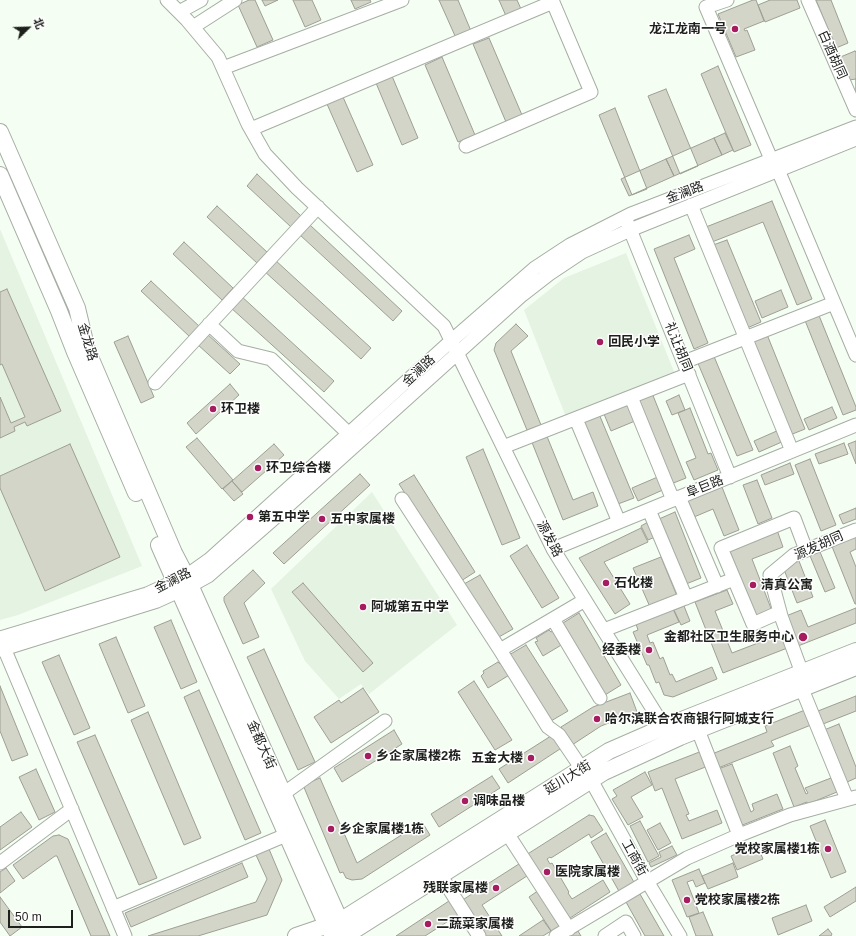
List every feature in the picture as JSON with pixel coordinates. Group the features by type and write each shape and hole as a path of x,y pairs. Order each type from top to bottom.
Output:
{"main road":[{"name":"金龙路","path":"0,132 76,308 87,350 169,554"},
{"name":"金龙路","path":"0,175 59,311 74,352 169,554"},
{"name":"金都大街","path":"169,554 286,835 341,932"},
{"name":"金都大街","path":"182,584 283,794 341,932"},
{"name":"延川大街","path":"296,936 341,932 441,876 507,833 587,774 609,751 664,727 856,651"},
{"name":"延川大街","path":"341,932 587,774 631,759 698,730 856,667"}],"street":[{"name":"源发路","path":"167,0 193,27 218,57 251,130 265,154 277,168 444,326 554,549 664,727"},
{"path":"179,12 201,0"},
{"path":"193,27 234,0"},
{"path":"223,68 402,0"},
{"path":"727,0 706,7 775,164 856,355"},
{"name":"白酒胡同","path":"808,0 856,110"},
{"path":"251,130 553,1 591,92 466,146"},
{"name":"金澜路","path":"182,584 349,434 454,346 568,260 630,230 692,205 775,164 856,127"},
{"name":"金澜路","path":"1,645 147,594 208,576 271,521 535,268 570,245 625,217 775,164 856,139"},
{"path":"692,205 792,451"},
{"path":"155,383 318,207"},
{"name":"礼让胡同","path":"625,217 730,477"},
{"path":"684,362 834,303"},
{"path":"209,324 238,351 271,359 349,434"},
{"path":"503,447 689,374"},
{"path":"631,397 676,499 717,586"},
{"path":"576,419 618,522"},
{"name":"阜巨路","path":"554,549 856,425"},
{"name":"工商街","path":"402,499 548,727 559,735 587,774 647,882 680,936"},
{"path":"649,510 686,598"},
{"path":"780,612 753,624 721,548 794,518 806,550"},
{"name":"源发胡同","path":"802,672 780,612 770,575 794,555 856,530"},
{"path":"604,630 734,579"},
{"path":"500,650 585,600"},
{"path":"553,619 600,698"},
{"path":"1,645 125,936"},
{"path":"556,936 687,858 790,815 852,798 802,689"},
{"path":"283,794 385,721"},
{"path":"698,730 739,835"},
{"path":"0,863 72,809"},
{"path":"507,833 569,928"},
{"path":"113,908 286,835"},
{"path":"441,876 479,936"},
{"path":"605,936 626,922 634,936"}],"shaded area":[{"path":"0,229 142,566 18,615 0,620"},
{"name":"回民小学","path":"626,253 675,374 566,417 524,310 564,278"},
{"name":"阿城第五中学","path":"372,492 457,625 369,694 361,684 339,699 305,661 271,589"}],"building":[{"path":"249,0 255,0 273,40 257,47 238,5"},
{"path":"262,0 278,0 265,6"},
{"path":"293,0 312,0 321,20 305,27"},
{"path":"351,0 370,0 371,2 355,9"},
{"path":"439,0 458,0 471,31 456,38"},
{"path":"499,0 517,0 521,9 506,16"},
{"name":"龙江龙南一号","path":"756,0 764,21 744,29 745,31 747,30 755,50 736,57 718,14"},
{"path":"770,0 797,0 800,8 765,22 758,5"},
{"path":"816,0 831,0 848,43 836,48"},
{"path":"489,38 522,115 506,122 473,44"},
{"path":"855,51 856,52 856,98 838,58"},
{"path":"442,57 475,135 458,142 425,65"},
{"path":"718,66 751,145 734,152 701,74"},
{"path":"392,76 418,138 402,145 376,83"},
{"path":"856,79 856,97 849,80"},
{"path":"666,89 698,166 680,174 648,96"},
{"path":"343,97 373,165 357,172 327,104"},
{"path":"615,108 647,189 632,195 599,115"},
{"path":"725,133 733,150 722,155 714,138"},
{"path":"714,138 722,155 674,176 666,159"},
{"path":"666,159 674,176 629,196 621,179"},
{"path":"257,174 301,216 291,227 247,186"},
{"path":"772,201 812,299 797,305 763,222 712,242 706,227"},
{"path":"217,206 267,252 257,263 207,217"},
{"path":"310,225 402,311 393,321 300,235"},
{"path":"689,235 695,249 674,258 708,343 694,349 654,249"},
{"path":"727,240 761,322 747,328 713,245"},
{"path":"184,242 233,288 222,300 173,254"},
{"path":"274,259 371,348 361,359 263,270"},
{"path":"151,281 200,327 190,337 141,291"},
{"path":"7,289 61,411 27,426 25,422 14,427 15,431 0,438 0,397 11,423 25,417 2,364 0,365 0,292"},
{"path":"781,290 788,307 762,318 755,301"},
{"path":"240,295 334,381 324,392 230,307"},
{"path":"818,313 856,407 856,410 843,415 804,318"},
{"path":"516,324 528,336 511,351 541,425 527,430 494,350 496,343"},
{"path":"766,332 805,429 790,435 751,339"},
{"path":"206,333 240,364 230,374 197,344"},
{"path":"128,336 154,397 141,403 114,342"},
{"path":"713,354 753,450 737,456 697,361"},
{"name":"环卫楼","path":"230,384 239,395 196,434 187,423"},
{"path":"652,393 686,478 671,484 637,399"},
{"path":"679,395 685,410 672,415 666,401"},
{"path":"628,404 635,421 611,431 604,414"},
{"path":"832,407 837,418 809,430 804,419"},
{"path":"690,408 708,454 711,453 718,470 694,480 686,462 696,458 678,413"},
{"path":"599,414 634,498 618,504 583,420"},
{"path":"779,430 784,441 759,452 754,441"},
{"path":"546,434 573,500 593,492 598,506 563,520 531,440"},
{"path":"197,438 233,480 222,489 186,447"},
{"path":"856,441 856,464 848,444"},
{"path":"844,443 848,454 819,464 815,454"},
{"path":"70,444 120,557 45,591 0,488 0,476"},
{"name":"环卫综合楼","path":"274,444 284,455 242,492 232,481"},
{"path":"483,449 520,538 502,545 466,457"},
{"path":"810,459 836,525 821,531 795,465"},
{"path":"790,463 794,474 765,485 761,475"},
{"name":"五中家属楼","path":"360,474 370,485 284,564 273,553"},
{"path":"414,475 475,572 461,581 399,484"},
{"path":"660,476 665,489 638,501 632,488"},
{"path":"757,480 772,518 758,524 743,485"},
{"path":"232,481 243,494 234,501 223,489"},
{"path":"722,487 739,530 724,536 713,509 694,517 688,501"},
{"path":"856,508 856,519 843,524 839,515"},
{"path":"675,512 701,578 686,584 659,519"},
{"path":"648,522 655,537 648,540 641,526"},
{"name":"石化楼","path":"641,528 648,542 604,562 630,604 615,614 579,558"},
{"name":"清真公寓","path":"777,530 783,547 752,559 772,611 756,618 729,549"},
{"path":"856,534 856,549 850,552 856,567 855,604 831,544"},
{"path":"527,545 559,598 542,608 510,556"},
{"path":"818,547 835,588 825,592 808,551"},
{"path":"661,557 677,596 650,607 633,568"},
{"path":"799,561 813,597 797,603 783,567"},
{"path":"253,570 265,583 244,603 259,637 243,644 224,601 224,597"},
{"path":"480,575 513,629 497,638 464,584"},
{"path":"303,583 373,663 363,672 292,592"},
{"path":"727,590 733,604 715,611 732,653 784,633 790,647 723,673 695,602"},
{"path":"684,606 690,621 681,625 674,610"},
{"path":"856,608 856,623 798,646 786,616 801,610 808,627"},
{"name":"经委楼","path":"673,609 679,622 647,635 650,643 653,642 660,659 663,657 670,675 672,674 676,682 712,667 717,679 673,697 664,695 659,682 656,683 633,632 638,630 636,624"},
{"path":"579,613 621,685 605,695 563,623"},
{"path":"171,620 197,682 181,689 154,627"},
{"path":"549,630 551,632 555,630 563,644 543,656 535,642 538,641 536,638"},
{"path":"116,637 145,706 128,713 99,644"},
{"path":"526,645 568,711 551,721 509,655"},
{"path":"264,649 315,762 298,770 247,657"},
{"path":"59,655 90,728 74,735 42,662"},
{"path":"498,662 500,664 504,662 511,674 488,688 481,676 484,673 483,671"},
{"path":"474,681 512,740 495,750 458,692"},
{"path":"0,686 28,755 12,761 0,731"},
{"path":"363,688 379,712 331,743 314,717 339,700 341,703"},
{"path":"199,690 261,833 245,840 184,697"},
{"name":"哈尔滨联合农商银行阿城支行","path":"630,693 637,712 601,726 572,745 561,727 593,707"},
{"path":"856,696 856,711 823,724 818,711"},
{"path":"805,710 811,725 771,741 774,746 718,768 712,754 767,732 765,726"},
{"path":"148,712 201,838 184,845 131,720"},
{"path":"839,724 856,767 856,778 845,783 824,730"},
{"name":"乡企家属楼2栋","path":"394,730 402,744 342,782 334,768"},
{"name":"五金大楼","path":"554,734 563,747 508,783 499,769"},
{"path":"95,735 157,878 139,885 77,742"},
{"path":"790,746 798,766 795,768 806,794 808,793 805,788 831,778 837,792 808,804 807,802 794,807 773,753"},
{"path":"702,751 708,766 675,779 689,814 686,815 689,821 717,810 722,823 682,839 662,788 655,791 648,772"},
{"path":"732,764 751,812 754,810 752,804 777,794 783,809 740,826 718,769"},
{"path":"36,769 55,812 39,820 19,777"},
{"path":"645,772 652,785 631,797 643,817 628,825 612,799 617,796 613,790"},
{"name":"调味品楼","path":"492,776 500,788 439,827 431,814"},
{"name":"乡企家属楼1栋","path":"320,778 357,863 422,822 430,835 362,879 352,880 346,878 343,872 340,873 303,785"},
{"path":"21,812 32,827 0,850 0,827"},
{"name":"医院家属楼","path":"589,815 594,816 603,830 591,838 589,834 547,859 550,864 552,863 572,899 603,880 610,892 567,920 526,855"},
{"name":"党校家属楼1栋","path":"825,820 846,872 831,878 810,826"},
{"path":"640,821 659,856 648,862 630,826"},
{"path":"660,823 671,843 658,850 647,830"},
{"path":"606,833 635,884 620,893 591,842"},
{"path":"59,835 68,839 110,936 91,936 57,856 23,879 13,865 53,836"},
{"name":"党校家属楼2栋","path":"757,845 763,859 737,870 731,856"},
{"path":"672,846 677,855 651,867 649,863 661,857 659,852"},
{"path":"269,849 282,880 267,915 198,936 148,936 256,902 267,879 256,855"},
{"name":"残联家属楼","path":"522,862 530,874 482,905 502,936 483,936 461,901"},
{"path":"242,863 248,877 131,927 125,913"},
{"name":"党校家属楼2栋","path":"733,863 738,877 708,889 702,876"},
{"path":"6,868 15,881 0,893 0,872"},
{"name":"党校家属楼2栋","path":"699,869 705,883 696,887 693,880 687,882 699,913 687,917 672,880"},
{"path":"856,887 856,901 830,917 824,907"},
{"path":"539,890 563,926 552,932 529,897"},
{"path":"640,894 664,936 645,936 626,902"},
{"path":"0,897 22,927 10,936 0,922"},
{"name":"二蔬菜家属楼","path":"452,899 461,913 425,936 396,936"},
{"path":"806,905 812,921 778,935 772,918"},
{"name":"党校家属楼2栋","path":"703,912 713,936 696,936 689,917"},
{"path":"543,920 551,931 543,936 519,936"},
{"path":"828,929 832,934 831,936 819,936"},
{"path":"578,931 581,936 570,936"}],"place":[{"name":"龙江龙南一号","path":"735,29"},
{"name":"回民小学","path":"600,342"},
{"name":"环卫楼","path":"213,409"},
{"name":"环卫综合楼","path":"258,468"},
{"name":"第五中学","path":"250,517"},
{"name":"五中家属楼","path":"322,519"},
{"name":"石化楼","path":"606,583"},
{"name":"清真公寓","path":"753,585"},
{"name":"阿城第五中学","path":"363,607"},
{"name":"金都社区卫生服务中心","path":"803,637"},
{"name":"经委楼","path":"649,650"},
{"name":"哈尔滨联合农商银行阿城支行","path":"597,719"},
{"name":"乡企家属楼2栋","path":"368,756"},
{"name":"五金大楼","path":"531,758"},
{"name":"调味品楼","path":"465,801"},
{"name":"乡企家属楼1栋","path":"331,829"},
{"name":"党校家属楼1栋","path":"828,849"},
{"name":"医院家属楼","path":"547,872"},
{"name":"残联家属楼","path":"496,888"},
{"name":"党校家属楼2栋","path":"687,900"},
{"name":"二蔬菜家属楼","path":"428,924"}]}
